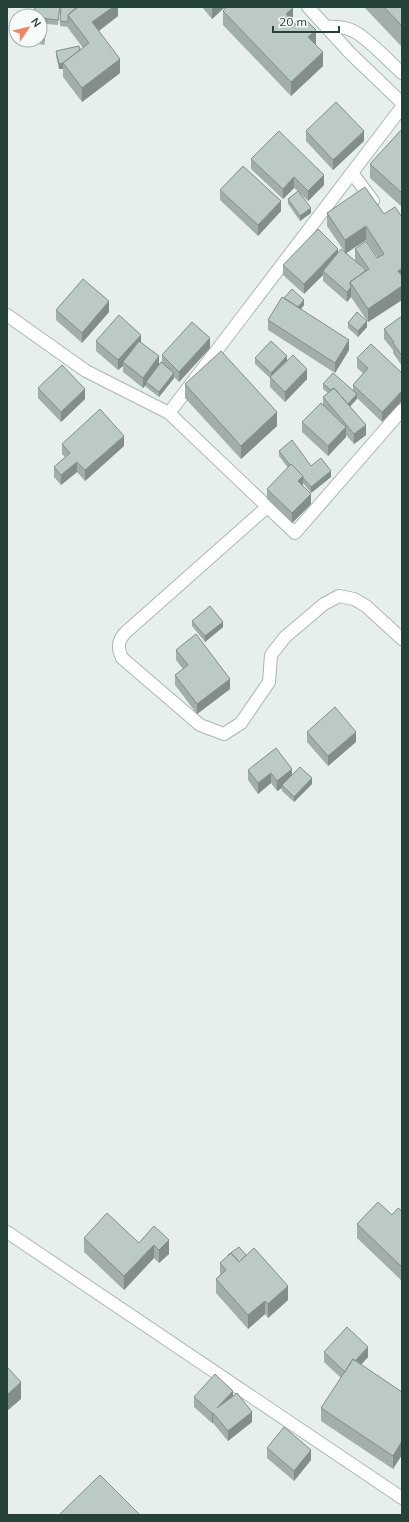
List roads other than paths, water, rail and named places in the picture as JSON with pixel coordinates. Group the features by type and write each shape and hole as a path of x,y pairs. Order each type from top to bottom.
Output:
{"street":[{"path":"308,7 350,53 402,103"},
{"path":"326,27 337,26 356,32 402,73"},
{"path":"169,413 402,107"},
{"path":"352,173 380,211"},
{"path":"7,315 86,371 169,413 295,533 402,410"},
{"path":"267,507 121,637 118,644 122,658 200,725 224,734 241,723 269,682 271,655 285,638 324,604 339,596 354,599 366,606 402,639"},
{"path":"7,1232 402,1498"}]}
